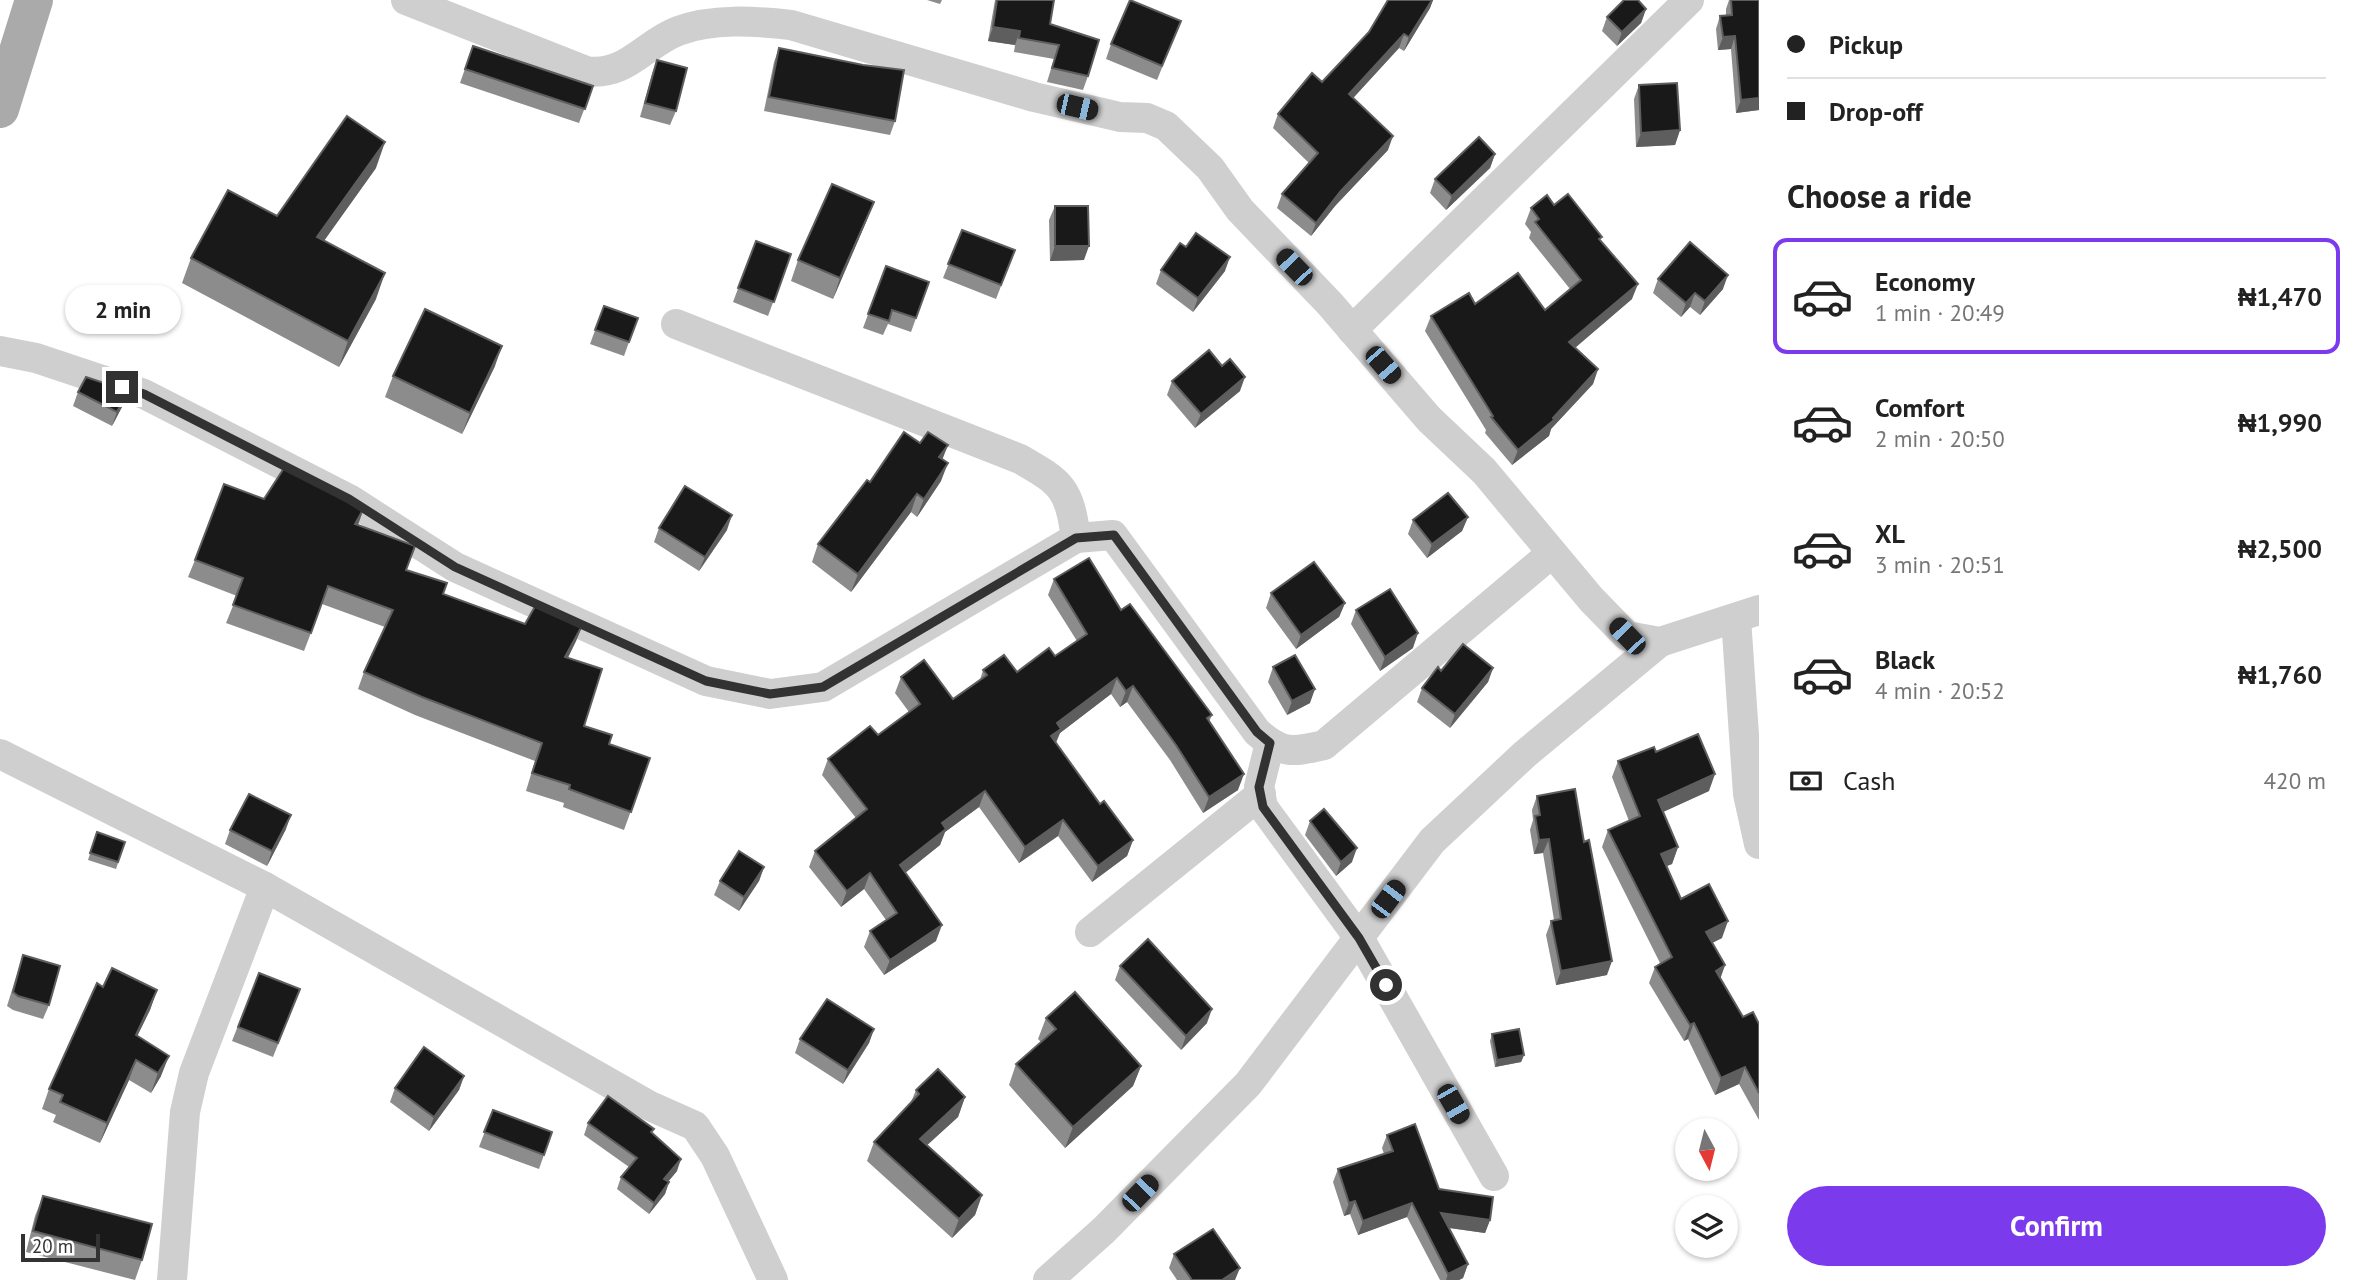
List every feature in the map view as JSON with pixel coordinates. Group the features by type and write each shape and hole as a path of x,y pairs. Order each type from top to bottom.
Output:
{"main road":[{"path":"0,109 34,0"}],"street":[{"path":"406,0 586,71 602,73 617,69 676,31 694,26 763,22 791,26 1034,97 1120,117 1147,118 1181,137 1210,168 1240,210 1352,330 1429,419 1484,471 1552,553 1627,636 1660,642"},
{"path":"1352,330 1689,0"},
{"path":"676,324 1020,460 1057,481 1072,509 1076,538"},
{"path":"0,351 36,358 144,394 349,499 455,567 706,681 770,694 823,687 1076,538 1114,535 1257,732 1270,743 1292,752 1324,744 1552,553"},
{"path":"1048,1280 1104,1230 1248,1084 1432,841 1525,754 1660,642 1747,614 1748,794 1759,844"},
{"path":"1270,743 1261,794 1263,807 1359,938 1494,1176"},
{"path":"0,754 265,887 650,1106 695,1126 715,1156 773,1280"},
{"path":"1090,932 1261,794"},
{"path":"172,1280 185,1112 194,1073 265,887"}],"building":[{"path":"997,0 1054,0 1050,24 1099,40 1088,76 1052,68 1059,45 1019,38 1020,31 993,27"},
{"path":"1130,0 1181,21 1162,66 1111,44"},
{"path":"1388,0 1432,0 1409,37 1404,34 1349,94 1393,136 1340,192 1316,223 1282,194 1318,153 1278,114 1312,73 1322,82 1369,32"},
{"path":"1624,0 1638,0 1646,9 1622,32 1607,17"},
{"path":"1731,0 1759,0 1759,98 1741,100 1735,36 1723,37 1720,16 1732,15"},
{"path":"473,46 593,86 585,109 465,69"},
{"path":"779,48 863,65 904,70 895,121 769,97"},
{"path":"657,60 687,68 676,111 645,103"},
{"path":"1677,83 1680,130 1641,133 1639,85"},
{"path":"347,116 385,142 317,237 385,273 348,341 191,258 228,190 277,216"},
{"path":"1479,137 1495,154 1452,196 1435,179"},
{"path":"832,184 874,202 840,278 798,260"},
{"path":"1568,194 1602,237 1599,239 1638,284 1569,342 1598,369 1554,420 1518,450 1491,417 1493,416 1431,316 1469,293 1475,304 1518,273 1545,310 1581,280 1535,222 1539,219 1531,208 1547,195 1554,205"},
{"path":"1055,206 1088,206 1089,246 1055,246"},
{"path":"962,230 1015,250 1001,285 948,264"},
{"path":"1196,233 1230,257 1198,298 1161,270 1180,243 1186,247"},
{"path":"756,241 791,254 774,302 738,288"},
{"path":"1690,242 1728,275 1705,301 1695,293 1686,303 1658,279"},
{"path":"886,266 929,282 916,318 892,310 889,321 868,314"},
{"path":"604,306 638,318 629,342 595,330"},
{"path":"425,309 502,346 470,413 393,376"},
{"path":"1209,350 1222,366 1230,359 1245,377 1201,414 1172,381"},
{"path":"86,377 128,391 117,412 78,392"},
{"path":"904,432 920,443 928,432 948,445 939,457 948,463 924,499 917,494 858,574 818,544 867,480 870,482"},
{"path":"286,465 364,508 355,524 415,546 406,570 447,583 443,594 525,624 537,603 583,624 565,657 602,669 584,726 612,735 609,744 650,758 631,812 569,789 570,785 532,773 542,743 364,672 393,610 328,586 311,633 233,605 243,578 195,560 224,484 264,499"},
{"path":"685,486 732,515 705,557 659,528"},
{"path":"1448,493 1468,517 1432,544 1413,520"},
{"path":"1089,558 1121,610 1130,604 1212,715 1207,718 1244,774 1209,797 1176,745 1133,686 1126,691 1117,678 1057,723 1061,729 1051,736 1100,804 1104,801 1133,840 1098,866 1063,820 1025,847 985,791 942,823 946,829 900,865 942,925 890,960 870,931 897,913 870,873 847,891 815,851 867,809 828,759 870,726 878,735 920,704 901,677 924,660 953,699 987,675 983,670 1004,655 1017,672 1049,648 1055,656 1087,634 1054,579"},
{"path":"1314,562 1345,603 1301,635 1271,593"},
{"path":"1390,589 1418,633 1385,657 1356,610"},
{"path":"1463,644 1493,668 1455,714 1422,688 1438,667 1441,671"},
{"path":"1295,655 1315,689 1292,701 1273,667"},
{"path":"1698,734 1715,774 1658,800 1678,847 1661,854 1681,899 1709,884 1728,921 1706,932 1725,965 1716,971 1743,1017 1753,1012 1759,1024 1759,1093 1745,1067 1721,1078 1694,1023 1690,1025 1655,967 1672,957 1608,830 1640,816 1618,761 1654,747 1656,752"},
{"path":"1575,789 1584,842 1589,840 1612,961 1561,971 1551,921 1561,919 1549,839 1539,840 1535,816 1540,815 1537,796"},
{"path":"249,794 291,815 272,851 230,830"},
{"path":"1324,809 1357,848 1341,862 1310,821"},
{"path":"97,832 125,842 118,862 90,853"},
{"path":"739,851 764,867 744,897 720,881"},
{"path":"1148,939 1212,1009 1186,1036 1120,966"},
{"path":"23,955 60,966 49,1005 13,992"},
{"path":"112,968 157,990 136,1035 169,1056 158,1073 136,1060 107,1123 60,1102 63,1095 49,1089 97,983 103,987"},
{"path":"259,973 300,989 278,1043 238,1027"},
{"path":"1075,992 1141,1066 1073,1127 1016,1064 1056,1029 1046,1018"},
{"path":"827,999 874,1029 848,1070 800,1039"},
{"path":"1519,1029 1524,1055 1497,1060 1492,1034"},
{"path":"424,1047 464,1076 434,1117 395,1088"},
{"path":"938,1069 965,1097 920,1139 982,1195 959,1219 874,1142 919,1094 916,1090"},
{"path":"608,1096 654,1129 651,1132 681,1159 664,1179 669,1182 654,1203 621,1177 637,1158 588,1123"},
{"path":"493,1110 552,1132 544,1155 484,1132"},
{"path":"1415,1124 1439,1189 1493,1197 1490,1220 1441,1213 1468,1264 1448,1274 1412,1203 1363,1221 1355,1201 1349,1203 1338,1169 1393,1151 1387,1135"},
{"path":"43,1196 152,1224 142,1260 33,1231"},
{"path":"1213,1229 1240,1268 1222,1280 1192,1280 1174,1254"}],"route":[{"path":"122,387 144,394 349,499 455,567 706,681 770,694 823,687 1076,538 1114,535 1257,732 1270,743 1259,787 1263,807 1359,938 1386,985"}]}
